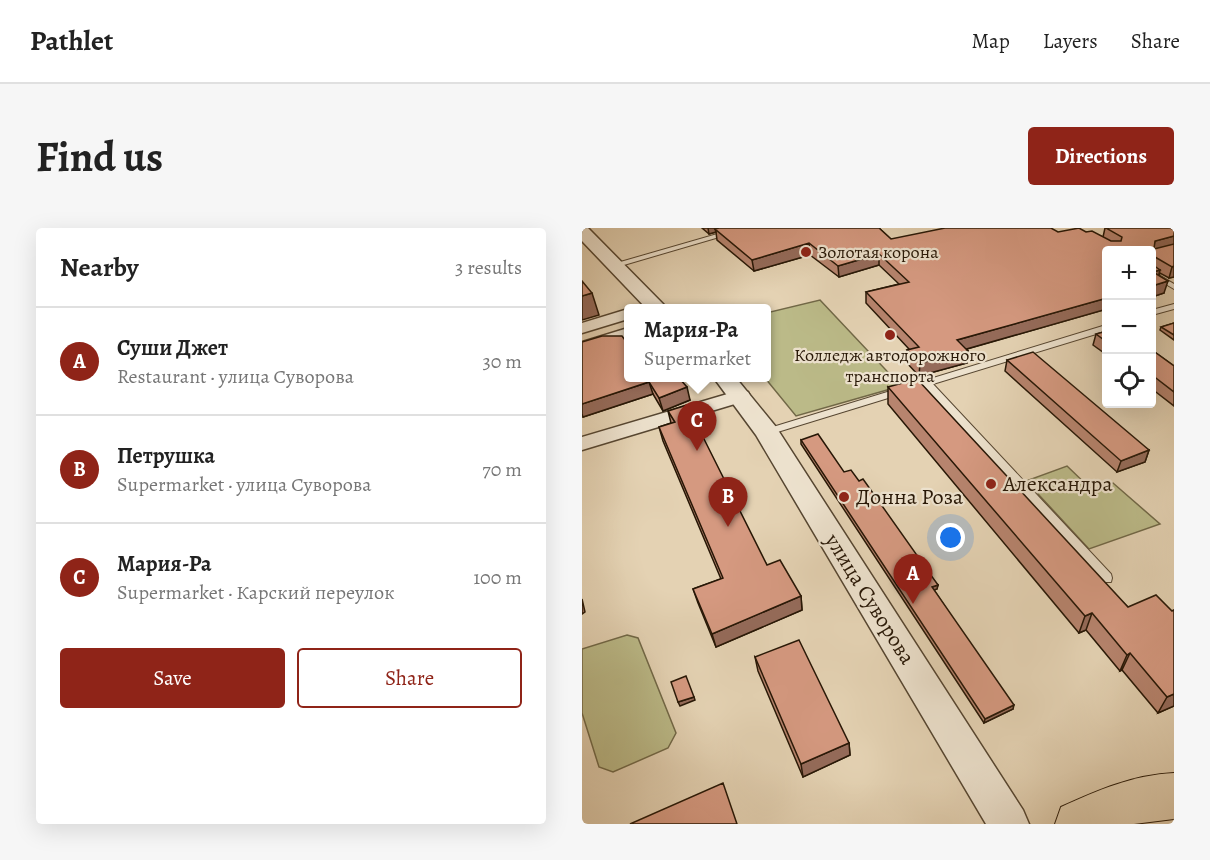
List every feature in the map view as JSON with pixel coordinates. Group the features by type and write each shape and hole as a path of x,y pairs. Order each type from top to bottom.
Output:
{"main road":[{"path":"1078,824 1113,806 1154,796 1174,796"}],"street":[{"path":"582,231 648,304"},
{"path":"582,328 624,315"},
{"path":"582,347 624,334"},
{"path":"582,444 733,387"},
{"name":"улица Суворова","path":"733,387 767,432 1009,824"}],"lane":[{"path":"614,265 746,228"},
{"path":"1156,276 1174,287"},
{"path":"1156,312 1174,306"},
{"path":"767,432 1102,330"},
{"path":"927,384 1106,578"}],"shaded area":[{"path":"820,300 901,386 796,416 768,382 771,382 771,312"},
{"path":"1067,466 1092,490 1113,483 1160,524 1089,549 1026,481"},
{"path":"627,635 638,638 676,733 668,748 613,772 599,767 582,713 582,649"}],"building":[{"path":"879,228 891,239 945,228 1051,228 1058,232 1079,228 1086,232 1092,231 1111,241 1121,241 1122,237 1106,228 1170,228 1174,230 1174,236 1155,241 1154,246 1102,246 1102,299 957,340 968,351 920,363 907,350 919,347 866,292 909,282 879,254 838,266 809,243 752,260 715,229"},
{"path":"1174,244 1174,266 1156,258 1156,248"},
{"path":"1156,274 1168,281 1156,285"},
{"path":"582,281 592,293 582,296"},
{"path":"1174,323 1174,335 1161,327"},
{"path":"602,336 622,336 624,339 624,382 649,382 582,404 582,342"},
{"path":"1033,352 1149,450 1121,461 1007,360"},
{"path":"1156,353 1174,366 1174,392 1156,378"},
{"path":"917,379 1128,607 1156,595 1172,611 1174,610 1174,694 1167,697 1130,653 1127,655 1092,613 1085,616 888,387"},
{"path":"649,382 683,382 687,387 659,398"},
{"path":"687,405 767,565 780,560 801,596 712,634 693,589 723,578 659,427 675,422 668,411"},
{"path":"818,434 844,472 851,470 859,481 863,479 938,585 932,587 1014,705 985,719 801,440"},
{"path":"799,640 849,743 801,764 755,657"},
{"path":"686,676 694,697 678,702 671,682"},
{"path":"723,783 737,824 630,824"}],"place":[{"name":"Золотая корона","path":"806,252"},
{"name":"Колледж автодорожного транспорта","path":"890,335"},
{"name":"Мария-Ра","path":"697,451"},
{"name":"Александра","path":"991,484"},
{"name":"Донна Роза","path":"844,497"},
{"name":"Петрушка","path":"728,527"},
{"name":"Суши Джет","path":"913,604"}]}
